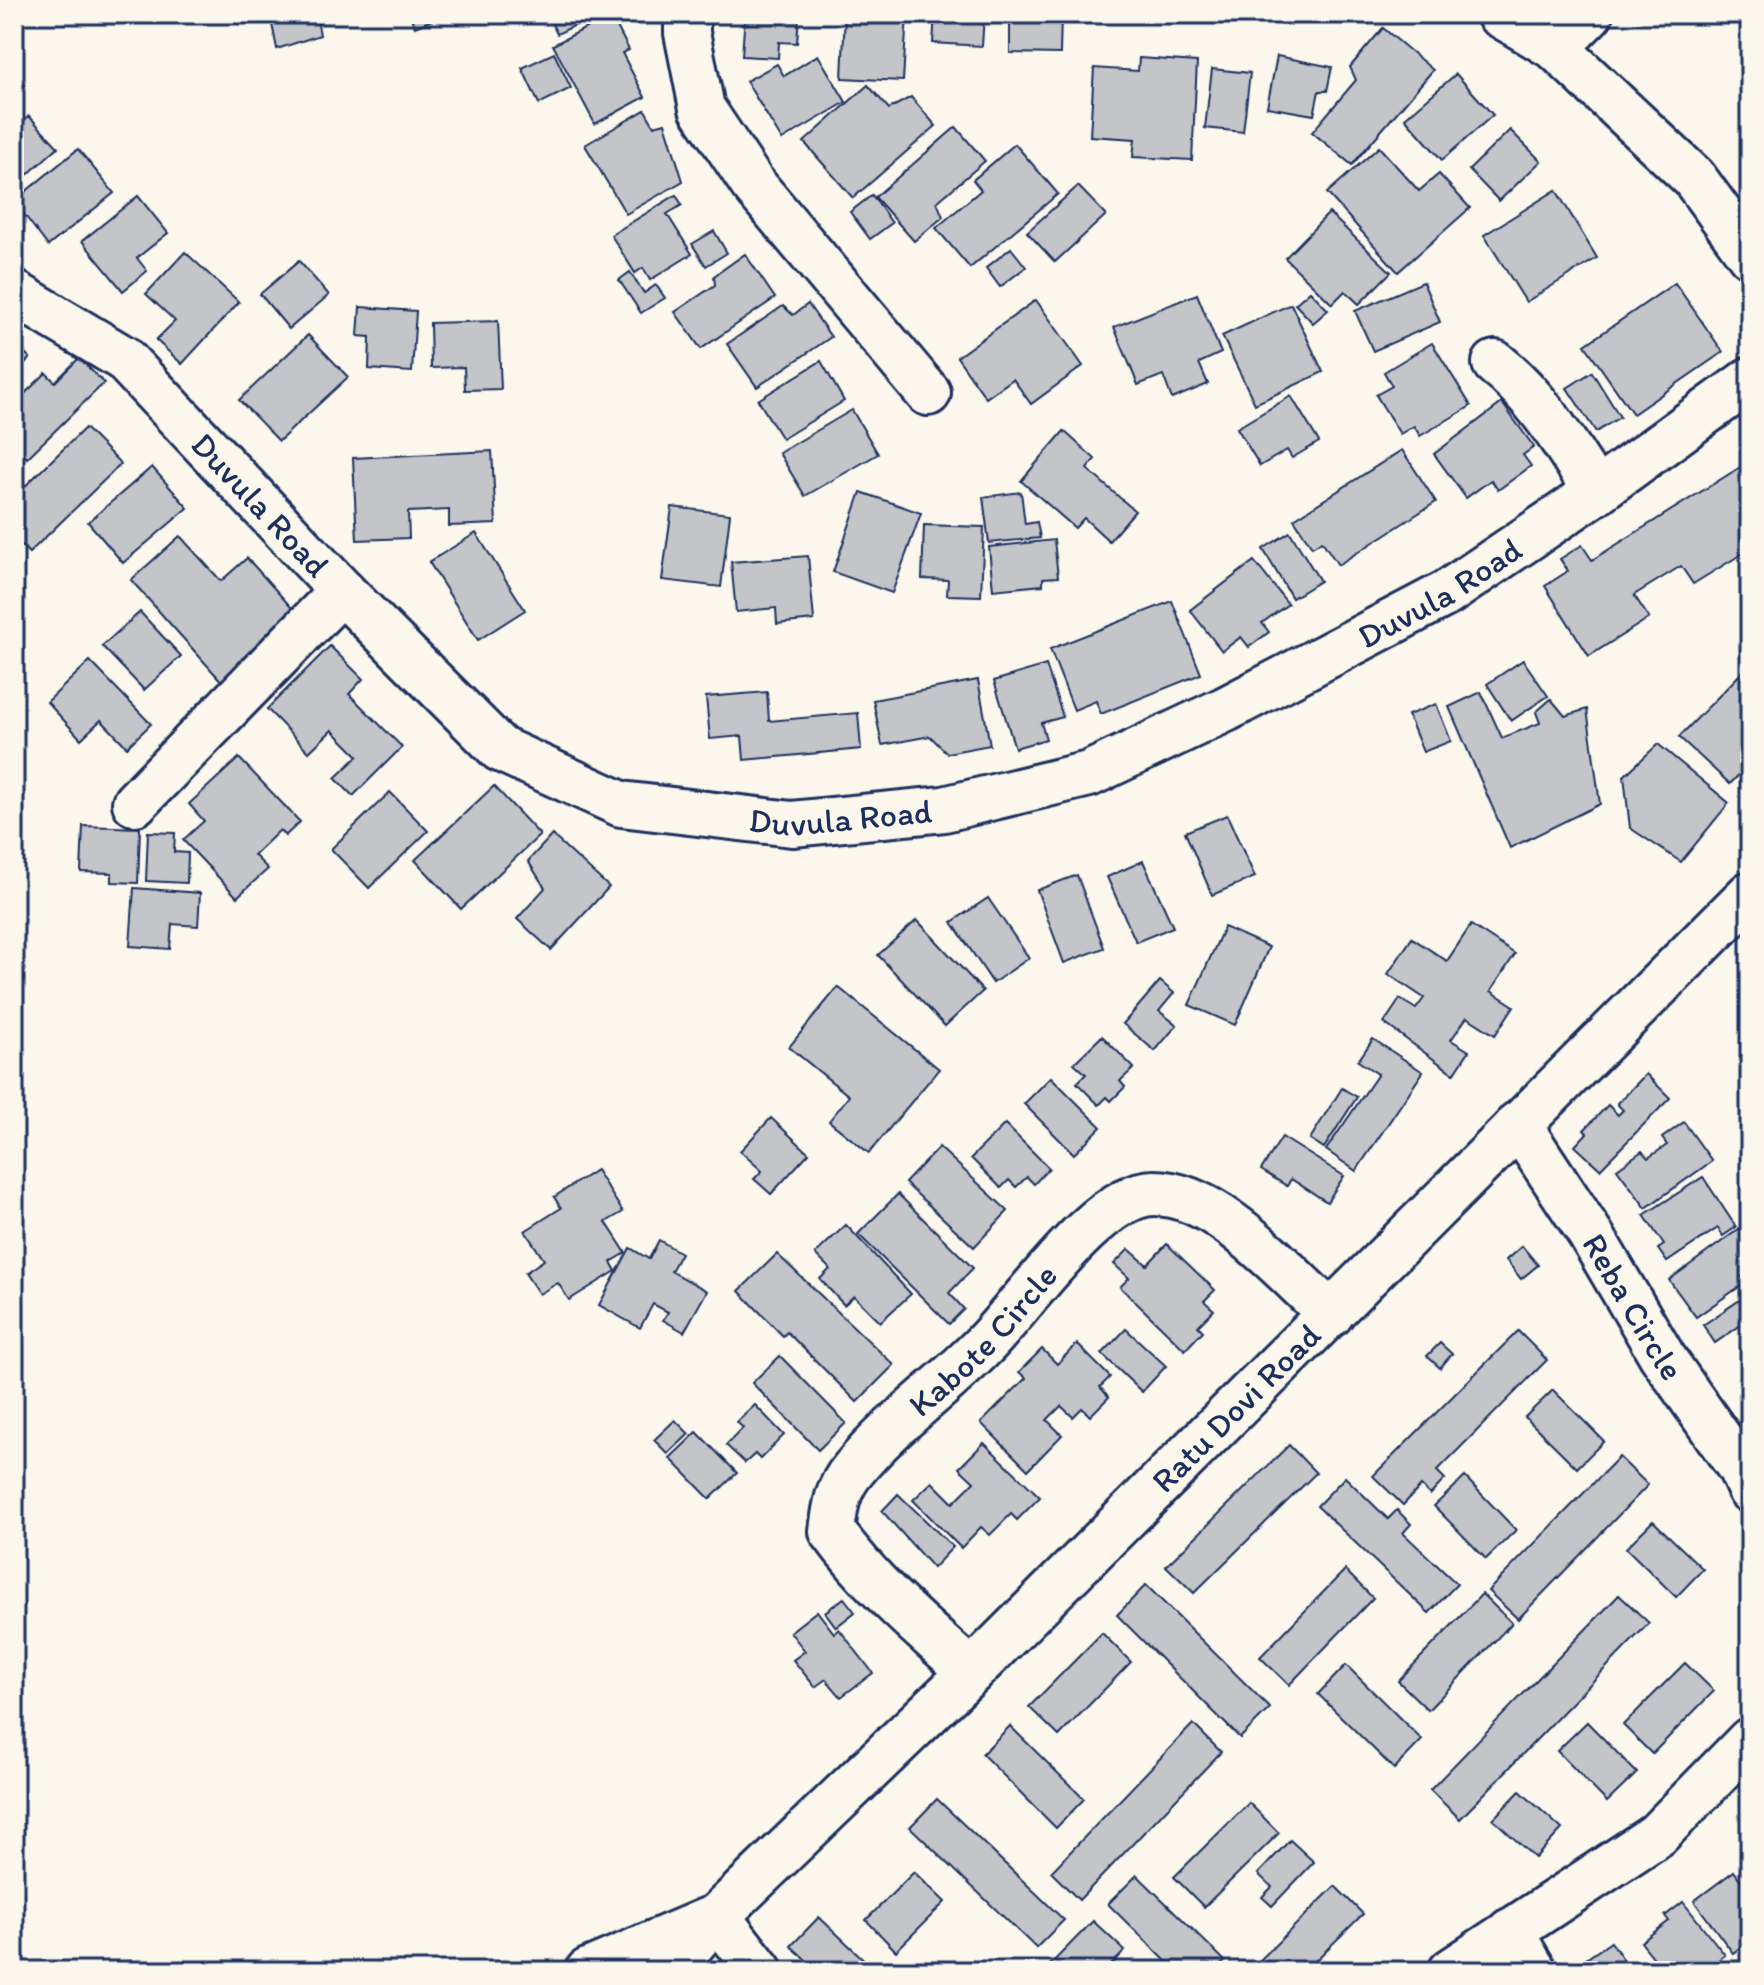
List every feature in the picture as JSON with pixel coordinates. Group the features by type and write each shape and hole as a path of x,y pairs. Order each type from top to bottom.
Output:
{"street":[{"path":"687,14 687,33 702,108 752,183 928,393"},
{"path":"1499,14 1556,48 1694,178 1750,255"},
{"path":"1556,48 1590,14"},
{"name":"Duvula Road","path":"14,293 123,358 342,591 500,749 621,804 792,824 944,809 1089,774 1226,709 1447,593 1596,492 1750,380"},
{"path":"1495,363 1520,383 1556,428 1596,492"},
{"path":"135,803 342,591"},
{"name":"Ratu Dovi Road","path":"668,1971 717,1916 971,1672 1750,894"},
{"name":"Reba Circle","path":"1518,1124 1591,1235 1662,1356 1740,1468 1750,1490"},
{"name":"Kabote Circle","path":"971,1672 884,1594 854,1562 832,1531 836,1495 852,1471 905,1415 986,1344 1053,1263 1124,1201 1151,1192 1186,1196 1216,1213 1331,1314"},
{"path":"1451,1971 1657,1835 1750,1740"},
{"path":"717,1916 760,1971"},
{"name":"Ratu Dovi Road","path":"588,1971 717,1916"},
{"path":"1510,1931 1534,1971"}],"building":[{"path":"270,14 316,14 320,35 277,49"},
{"path":"409,14 447,14 415,27"},
{"path":"547,14 599,14 557,34"},
{"path":"745,14 799,14 797,43 779,42 778,58 742,56"},
{"path":"845,14 907,14 903,81 842,78"},
{"path":"935,14 984,15 982,46 933,43"},
{"path":"1010,14 1061,14 1060,54 1010,53"},
{"path":"611,15 629,50 622,53 645,97 595,124 553,45"},
{"path":"1383,28 1433,70 1352,165 1312,132 1356,80 1350,67"},
{"path":"554,53 571,88 539,104 522,68"},
{"path":"818,55 846,102 782,140 746,81 777,64 784,76"},
{"path":"1277,56 1332,67 1327,91 1319,91 1314,115 1267,107"},
{"path":"1139,58 1197,62 1192,160 1133,157 1135,139 1090,136 1094,68 1138,71"},
{"path":"1212,69 1250,73 1243,132 1205,128"},
{"path":"1456,74 1493,115 1442,160 1405,118"},
{"path":"868,85 889,109 911,97 936,126 853,198 804,142"},
{"path":"645,110 654,126 665,123 683,181 626,214 585,145"},
{"path":"29,116 58,147 14,187 14,130"},
{"path":"956,127 985,161 937,202 943,217 914,241 875,197"},
{"path":"1510,130 1541,161 1499,201 1469,170"},
{"path":"1015,144 1058,194 970,268 936,228 981,190 973,180"},
{"path":"1379,147 1419,191 1439,174 1470,208 1398,272 1327,193"},
{"path":"78,149 114,193 48,246 14,201"},
{"path":"1078,186 1106,215 1055,262 1027,232"},
{"path":"1556,190 1597,258 1526,302 1484,235"},
{"path":"676,195 682,205 667,214 692,254 650,280 643,268 635,273 611,235"},
{"path":"872,195 892,223 870,239 850,212"},
{"path":"138,196 168,233 137,258 147,271 123,291 82,241"},
{"path":"1329,213 1391,272 1359,304 1345,291 1332,304 1285,258"},
{"path":"714,231 727,253 706,266 692,244"},
{"path":"1011,248 1026,267 1000,287 986,268"},
{"path":"185,252 239,302 182,364 156,340 175,321 146,294"},
{"path":"745,254 775,298 701,349 675,312 715,285 714,276"},
{"path":"299,261 329,295 289,329 260,294"},
{"path":"630,272 644,293 656,285 665,298 641,313 619,280"},
{"path":"1423,282 1440,322 1373,351 1355,311"},
{"path":"1675,283 1723,352 1633,414 1585,345"},
{"path":"1310,291 1328,310 1313,323 1295,304"},
{"path":"1197,294 1221,353 1199,363 1208,384 1172,399 1163,375 1138,385 1114,327"},
{"path":"1036,300 1083,366 1031,404 1013,379 986,398 957,357"},
{"path":"808,304 831,337 757,387 727,344 783,306 793,315"},
{"path":"1291,304 1323,372 1255,404 1222,336"},
{"path":"360,307 416,311 412,372 369,369 370,337 358,336"},
{"path":"498,321 501,389 465,390 464,367 431,368 430,323"},
{"path":"308,335 348,377 279,441 239,400"},
{"path":"14,342 30,358 14,374"},
{"path":"1432,343 1471,406 1420,436 1414,426 1400,434 1376,395 1392,386 1384,372"},
{"path":"79,358 104,383 27,458 14,445 14,404 46,373 55,382"},
{"path":"821,361 844,401 782,439 758,400"},
{"path":"1592,372 1620,417 1596,432 1567,388"},
{"path":"14,374 24,384 14,394"},
{"path":"1291,396 1319,442 1292,458 1287,450 1260,466 1237,428"},
{"path":"1502,403 1534,447 1523,455 1531,466 1498,490 1491,480 1466,498 1434,454"},
{"path":"852,410 878,454 805,496 779,453"},
{"path":"85,428 121,464 29,553 14,538 14,497"},
{"path":"1064,431 1095,459 1087,469 1135,511 1109,541 1084,518 1075,528 1021,481"},
{"path":"1402,450 1436,502 1338,565 1322,541 1312,547 1294,519"},
{"path":"492,451 496,524 449,526 449,510 408,512 409,538 357,540 353,458"},
{"path":"1750,461 1750,549 1693,584 1681,566 1634,595 1649,618 1589,656 1545,586 1568,571 1560,559 1582,545 1592,560"},
{"path":"152,467 188,508 123,563 88,522"},
{"path":"861,492 921,513 892,593 833,572"},
{"path":"1021,492 1025,524 1037,522 1040,538 989,543 983,497"},
{"path":"672,507 730,514 721,587 662,580"},
{"path":"924,525 984,527 981,596 947,595 948,580 922,579"},
{"path":"1290,532 1320,581 1292,598 1263,549"},
{"path":"476,533 525,610 478,640 429,562"},
{"path":"180,536 221,581 247,558 299,616 223,683 131,580"},
{"path":"1054,540 1058,577 1043,578 1043,585 993,590 989,547"},
{"path":"808,556 814,620 777,624 776,608 736,612 731,562"},
{"path":"1254,561 1288,604 1262,623 1269,632 1249,647 1241,637 1222,651 1190,610"},
{"path":"1172,601 1201,674 1101,714 1096,701 1074,710 1050,649"},
{"path":"140,612 181,656 144,690 102,646"},
{"path":"330,646 363,679 349,694 402,747 353,796 335,778 358,756 332,730 309,752 267,709"},
{"path":"1523,660 1548,696 1511,721 1487,684"},
{"path":"90,661 151,724 127,747 101,720 81,739 47,702"},
{"path":"1750,664 1750,763 1730,784 1679,737"},
{"path":"1046,665 1063,717 1041,723 1046,739 1015,748 994,681"},
{"path":"978,680 990,745 947,753 930,736 882,745 873,700"},
{"path":"767,692 769,721 858,713 861,749 744,760 742,736 710,739 706,697"},
{"path":"1481,692 1502,738 1540,723 1536,712 1551,699 1565,716 1587,709 1600,804 1510,848 1449,707"},
{"path":"1436,704 1451,741 1423,752 1408,715"},
{"path":"1658,744 1729,803 1681,862 1630,828 1624,776"},
{"path":"239,758 300,822 285,836 280,830 254,855 268,869 237,897 183,840 204,821 189,804"},
{"path":"494,786 540,835 461,909 415,860"},
{"path":"390,792 428,831 369,888 331,849"},
{"path":"1227,815 1255,877 1212,895 1185,832"},
{"path":"83,826 140,828 138,883 112,882 112,873 81,872"},
{"path":"148,832 175,833 174,852 188,853 187,883 146,881"},
{"path":"552,835 609,887 551,950 517,919 545,888 528,861"},
{"path":"1143,861 1173,927 1136,942 1107,877"},
{"path":"1077,875 1104,948 1064,963 1037,890"},
{"path":"134,888 200,893 198,926 172,924 170,949 130,946"},
{"path":"988,898 1029,958 993,983 952,922"},
{"path":"917,920 983,991 945,1026 878,955"},
{"path":"1471,925 1515,954 1491,991 1514,1006 1495,1035 1467,1017 1451,1040 1469,1051 1454,1074 1384,1023 1400,999 1416,1009 1424,998 1388,974 1412,938 1447,961"},
{"path":"1224,927 1269,947 1235,1025 1189,1005"},
{"path":"1160,981 1174,993 1159,1011 1177,1025 1155,1051 1123,1024"},
{"path":"838,987 939,1069 869,1153 829,1121 849,1096 789,1047"},
{"path":"1102,1036 1134,1068 1120,1081 1125,1087 1111,1101 1107,1097 1099,1105 1077,1083 1086,1074 1074,1063"},
{"path":"1373,1039 1423,1072 1356,1171 1326,1150 1378,1074 1358,1061"},
{"path":"1646,1074 1670,1098 1600,1169 1575,1146 1587,1133 1584,1130 1608,1105 1618,1115 1623,1110 1617,1104"},
{"path":"1051,1077 1101,1127 1074,1154 1024,1104"},
{"path":"1342,1088 1357,1097 1324,1148 1310,1139"},
{"path":"771,1118 809,1153 771,1194 754,1179 762,1171 740,1151"},
{"path":"1684,1122 1712,1161 1646,1208 1617,1169 1642,1151 1648,1158 1667,1145 1662,1138"},
{"path":"1005,1124 1049,1168 1034,1184 1027,1177 1016,1187 1009,1180 1001,1188 971,1158"},
{"path":"1282,1137 1344,1176 1327,1202 1291,1179 1287,1186 1261,1170"},
{"path":"939,1147 1008,1211 974,1247 905,1183"},
{"path":"596,1170 623,1212 606,1222 626,1253 611,1262 616,1271 569,1300 558,1283 539,1294 525,1273 544,1260 525,1231 561,1208 554,1197"},
{"path":"1703,1177 1736,1227 1723,1236 1718,1228 1667,1262 1658,1249 1664,1245 1644,1215"},
{"path":"898,1194 973,1268 949,1293 964,1309 949,1324 858,1234"},
{"path":"1750,1221 1750,1271 1742,1277 1746,1282 1696,1317 1669,1280"},
{"path":"846,1225 911,1294 880,1322 854,1296 844,1305 820,1279 830,1269 815,1254"},
{"path":"659,1240 681,1253 671,1271 707,1291 684,1332 663,1320 668,1312 653,1304 640,1328 599,1305 630,1248 649,1259"},
{"path":"1167,1244 1215,1290 1204,1301 1214,1310 1198,1326 1203,1331 1185,1350 1120,1287 1129,1278 1114,1264 1129,1249 1147,1265"},
{"path":"1522,1246 1538,1265 1521,1279 1506,1260"},
{"path":"777,1254 894,1365 857,1402 787,1332 783,1336 739,1291"},
{"path":"1750,1293 1750,1332 1744,1323 1715,1343 1703,1325"},
{"path":"1126,1329 1166,1366 1142,1392 1102,1354"},
{"path":"1518,1331 1547,1360 1437,1471 1445,1479 1430,1495 1421,1486 1403,1505 1373,1476"},
{"path":"1440,1343 1452,1354 1440,1368 1427,1356"},
{"path":"1077,1344 1110,1377 1100,1387 1109,1397 1090,1416 1082,1408 1073,1417 1061,1406 1047,1420 1062,1435 1028,1470 981,1423 1026,1378 1019,1372 1042,1349 1057,1364"},
{"path":"780,1356 846,1423 818,1450 752,1383"},
{"path":"1553,1390 1604,1441 1577,1468 1525,1417"},
{"path":"755,1405 784,1435 760,1459 755,1454 745,1463 726,1445 743,1428 737,1422"},
{"path":"675,1420 689,1434 668,1454 654,1440"},
{"path":"697,1432 737,1473 710,1499 670,1458"},
{"path":"984,1443 1040,1497 1017,1520 1011,1514 990,1535 981,1527 961,1548 913,1500 932,1482 953,1503 974,1482 959,1468"},
{"path":"1289,1445 1316,1473 1194,1593 1166,1566"},
{"path":"1619,1457 1648,1485 1518,1619 1488,1591"},
{"path":"1345,1477 1388,1519 1397,1510 1411,1524 1403,1533 1457,1584 1429,1613 1317,1506"},
{"path":"1465,1477 1516,1530 1486,1559 1434,1506"},
{"path":"898,1494 953,1547 933,1568 882,1511"},
{"path":"1653,1521 1703,1569 1676,1597 1626,1548"},
{"path":"1345,1570 1373,1598 1289,1685 1260,1657"},
{"path":"1146,1585 1270,1708 1240,1738 1117,1615"},
{"path":"1482,1594 1512,1623 1428,1710 1398,1681"},
{"path":"1619,1595 1649,1623 1460,1819 1430,1790"},
{"path":"844,1598 855,1612 836,1627 825,1612"},
{"path":"817,1611 834,1633 839,1629 873,1673 841,1697 826,1679 815,1687 793,1660 805,1651 790,1632"},
{"path":"1102,1633 1131,1662 1059,1736 1029,1707"},
{"path":"1685,1663 1714,1691 1652,1754 1623,1725"},
{"path":"1346,1665 1422,1740 1394,1769 1318,1694"},
{"path":"1587,1722 1637,1773 1607,1802 1557,1751"},
{"path":"1193,1724 1221,1752 1079,1900 1051,1872"},
{"path":"1010,1726 1084,1799 1056,1828 982,1754"},
{"path":"1520,1791 1562,1829 1535,1858 1493,1819"},
{"path":"937,1799 1064,1920 1036,1948 910,1827"},
{"path":"1249,1803 1279,1833 1204,1907 1174,1877"},
{"path":"1290,1840 1314,1862 1272,1906 1262,1897 1272,1887 1258,1874"},
{"path":"1734,1871 1750,1893 1749,1956 1742,1946 1733,1953 1694,1901"},
{"path":"914,1872 945,1902 896,1951 866,1920"},
{"path":"1137,1875 1225,1961 1216,1971 1176,1971 1108,1904"},
{"path":"1335,1886 1363,1914 1305,1971 1249,1971"},
{"path":"1683,1902 1725,1955 1704,1971 1664,1971 1641,1942 1669,1921 1665,1916"},
{"path":"819,1917 876,1971 818,1971 791,1946"},
{"path":"1093,1921 1125,1951 1105,1971 1044,1971"},
{"path":"1611,1942 1629,1967 1624,1971 1570,1970"}]}
